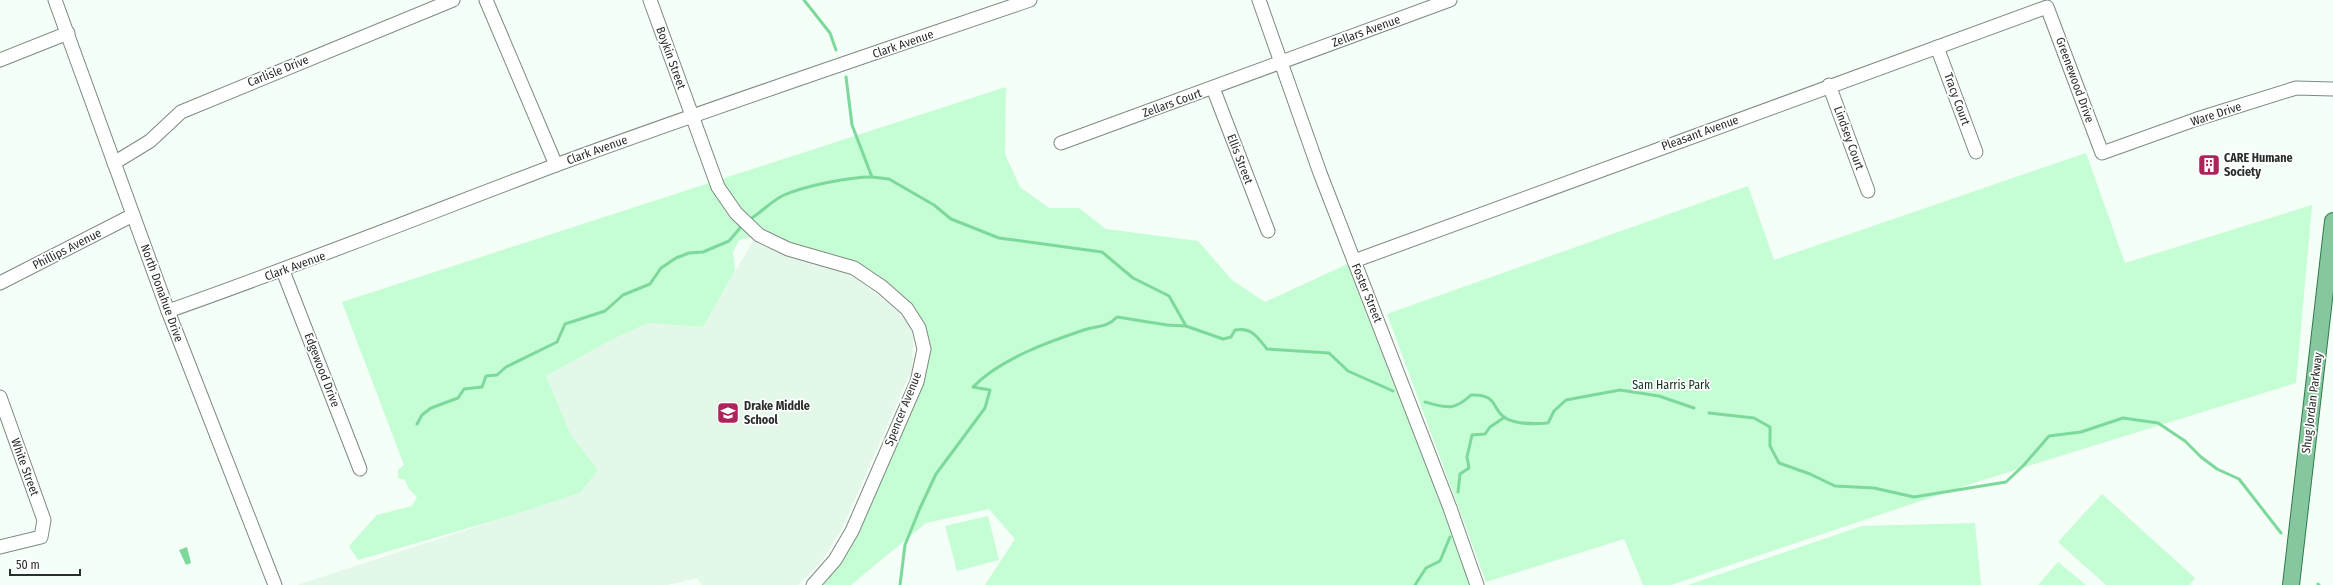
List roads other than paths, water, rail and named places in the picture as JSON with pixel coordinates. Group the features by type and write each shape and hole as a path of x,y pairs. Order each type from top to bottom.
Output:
{"main road":[{"name":"Shug Jordan Parkway","path":"2291,585 2333,220"}],"street":[{"name":"North Donahue Drive","path":"55,0 168,311 275,585"},
{"name":"Carlisle Drive","path":"114,163 150,141 181,112 453,0"},
{"path":"486,0 556,166"},
{"name":"Boykin Street","path":"650,0 692,116"},
{"name":"Clark Avenue","path":"168,311 283,271 556,166 692,116 1030,0"},
{"name":"Foster Street","path":"1259,0 1354,261 1448,501 1477,585"},
{"name":"Zellars Avenue","path":"1282,63 1450,0"},
{"name":"Pleasant Avenue","path":"1354,261 2047,6"},
{"name":"Greenewood Drive","path":"2047,6 2102,153"},
{"path":"0,60 68,33"},
{"name":"Tracy Court","path":"1937,47 1976,152"},
{"name":"Zellars Court","path":"1061,143 1282,63"},
{"name":"Lindsey Court","path":"1829,85 1868,191"},
{"name":"Ellis Street","path":"1213,88 1268,231"},
{"name":"Ware Drive","path":"2102,153 2197,119 2296,88 2333,89"},
{"name":"Spencer Avenue","path":"692,116 718,187 736,213 759,236 788,249 854,268 882,287 907,309 919,328 924,350 917,382 852,532 835,560 813,585"},
{"name":"Phillips Avenue","path":"0,282 133,215"},
{"name":"Edgewood Drive","path":"283,271 360,469"},
{"name":"White Street","path":"0,397 44,520 41,537 0,547"}],"waterway":[{"path":"804,0 830,33 836,50"},
{"path":"846,77 852,125 872,177 889,179 934,205 951,219 999,238 1102,252 1133,278 1169,296 1186,326"},
{"path":"752,218 778,198 791,192 826,183 862,177 872,177"},
{"path":"417,424 422,415 431,408 458,398 464,389 482,387 486,376 497,375 506,367 557,342 565,324 605,311 623,295 650,284 661,268 676,258 689,253 703,252 729,241 740,228"},
{"path":"900,585 905,545 936,474 985,408 990,390 973,387 997,368 1026,352 1057,339 1110,323 1117,317 1167,325 1186,326 1223,339 1231,337 1235,330 1241,329 1254,334 1267,349 1329,353 1348,371 1393,391"},
{"path":"1425,402 1450,407 1460,404 1471,395 1480,395 1490,399 1505,418 1515,422 1532,424 1548,423 1554,411 1566,400 1620,390 1659,396 1694,408"},
{"path":"1709,413 1754,418 1770,427 1770,446 1779,463 1810,474 1835,486 1874,488 1914,497 2006,482 2023,466 2049,436 2081,432 2123,418 2158,423 2185,441 2201,457 2217,469 2239,479 2281,533"},
{"path":"1458,492 1460,474 1469,468 1467,457 1472,435 1485,434 1490,427 1505,417"},
{"path":"1415,585 1426,568 1440,561 1450,537"}],"place":[{"name":"CARE Humane Society","path":"2209,165"},
{"name":"Drake Middle School","path":"728,413"}],"park label":[{"name":"Sam Harris Park","path":"1671,385"}]}
